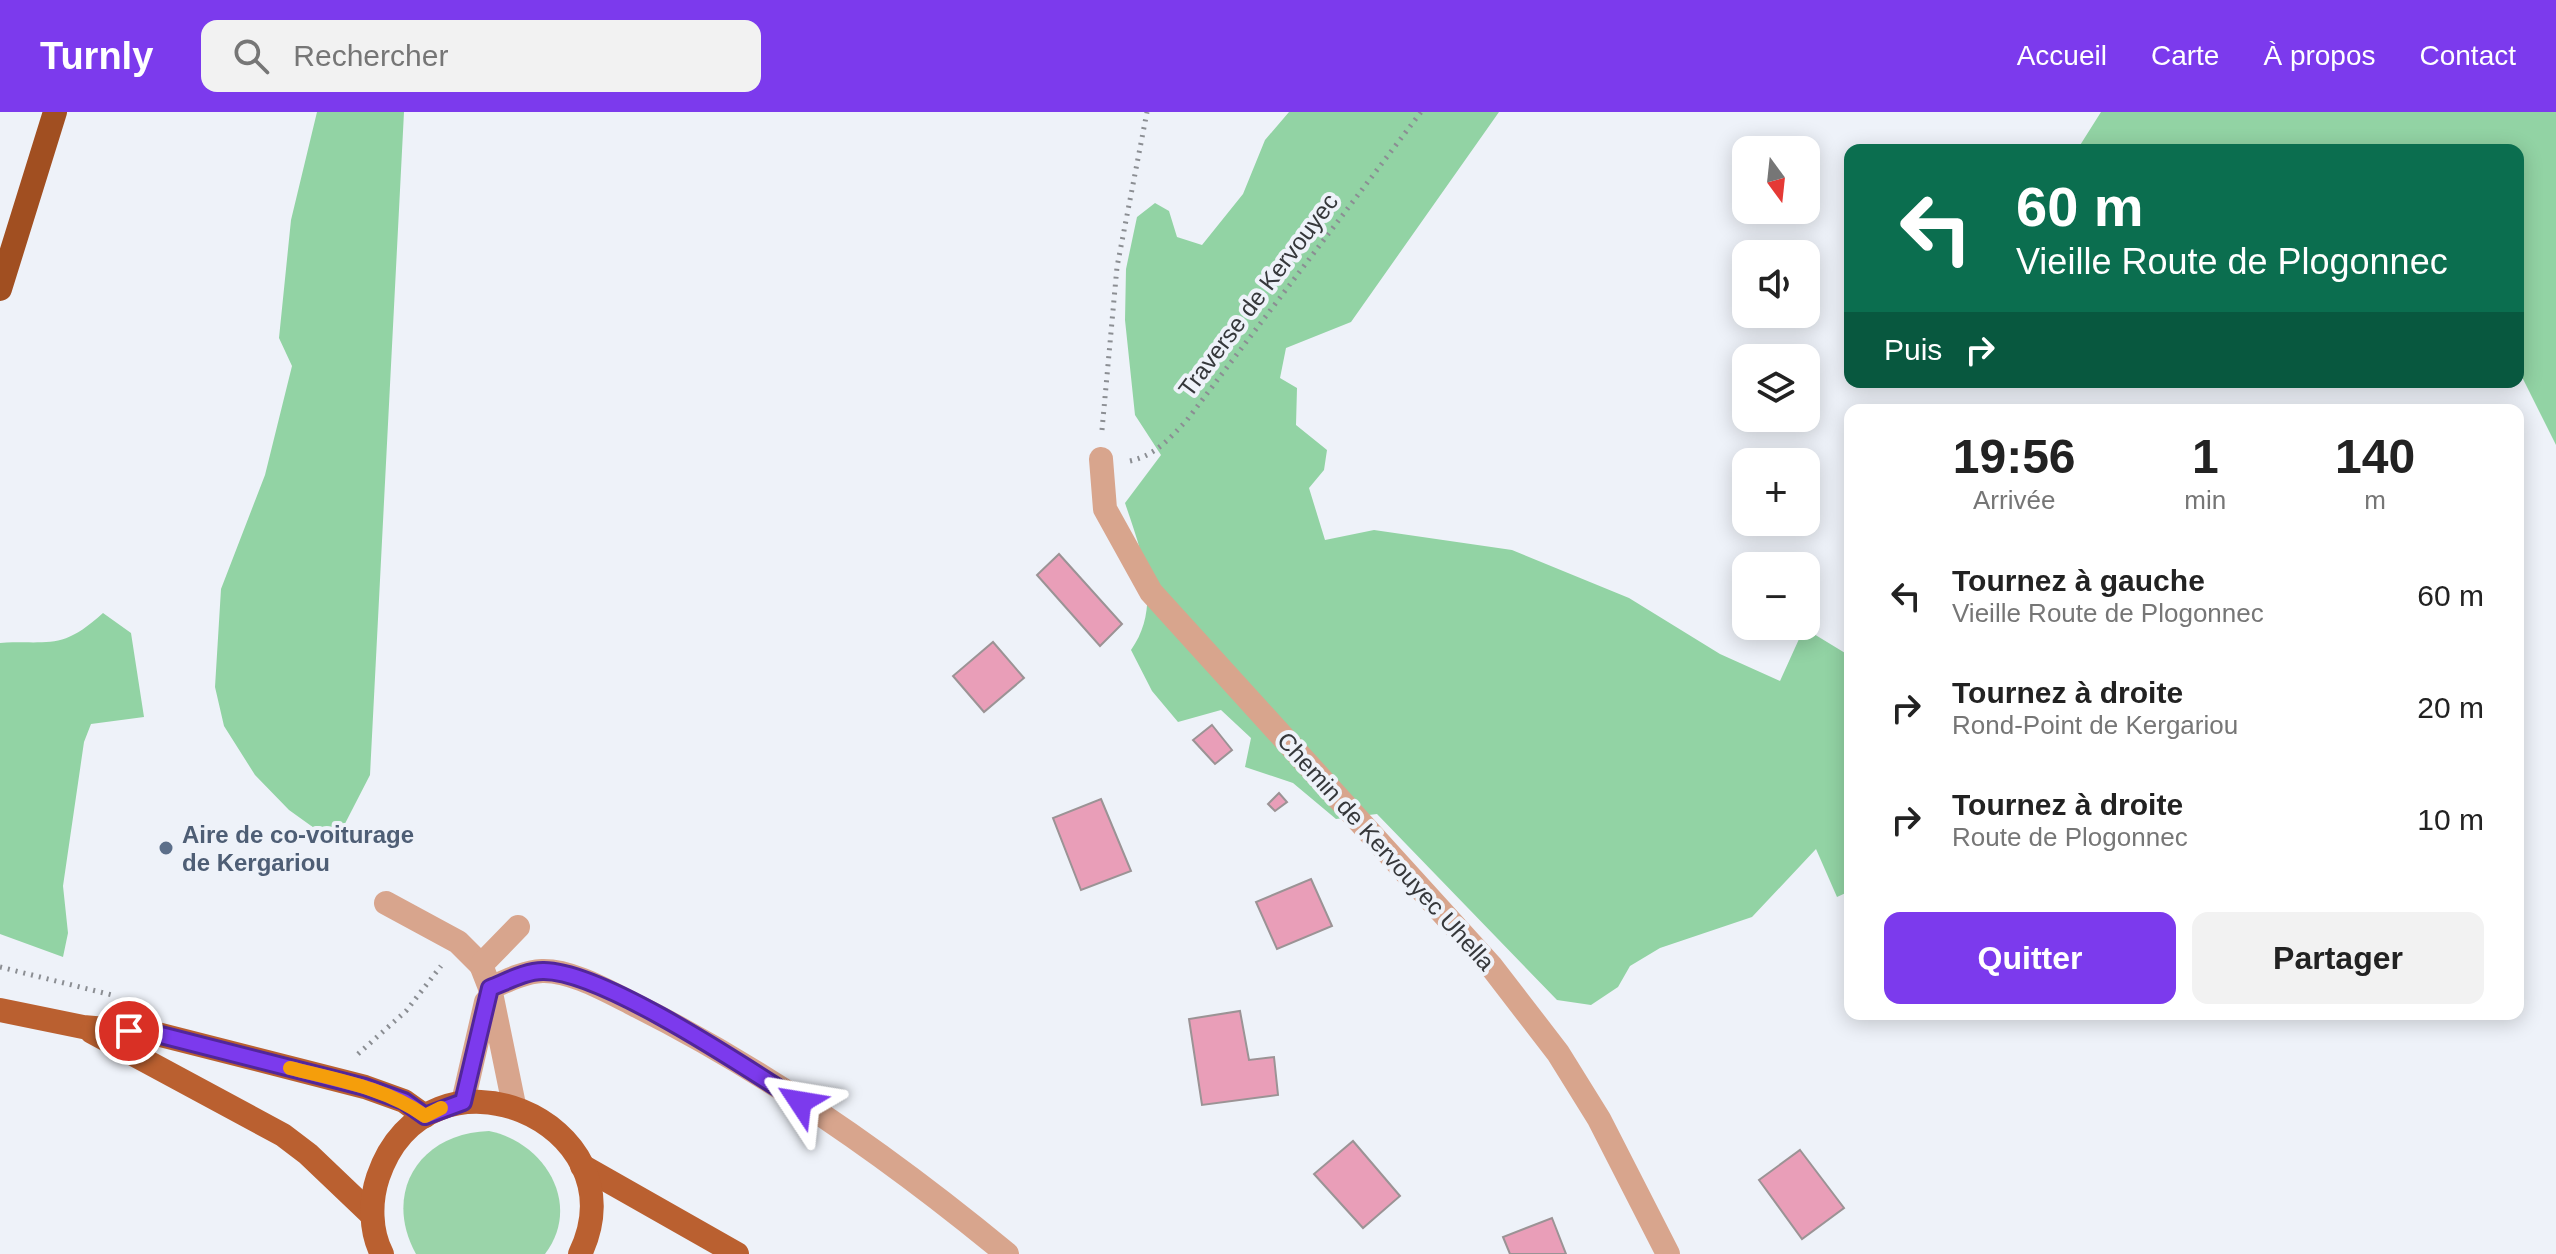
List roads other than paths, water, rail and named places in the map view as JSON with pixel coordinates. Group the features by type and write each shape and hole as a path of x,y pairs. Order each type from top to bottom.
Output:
{"highway":[{"path":"0,289 55,112"}],"main road":[{"path":"9,1012 83,1027 153,1033 365,1087 404,1101 425,1116"},
{"path":"83,1027 283,1135 308,1154 372,1215"},
{"path":"382,1254 372,1215 374,1187 384,1160 400,1137 425,1116 463,1102 514,1105 542,1119 566,1140 582,1166 589,1192 590,1218 580,1254"},
{"path":"582,1166 737,1254"}],"street":[{"name":"Chemin de Kervouyec Uhella","path":"1101,459 1105,509 1151,592 1491,966 1558,1053 1599,1119 1668,1254"},
{"path":"386,903 458,942 485,976 514,1105"},
{"path":"463,1102 485,976 518,927"},
{"path":"485,976 543,971 606,990 652,1013 722,1052 841,1128 952,1209 1007,1254"}],"place":[{"name":"Aire de co-voiturage de Kergariou","path":"166,848"}]}
